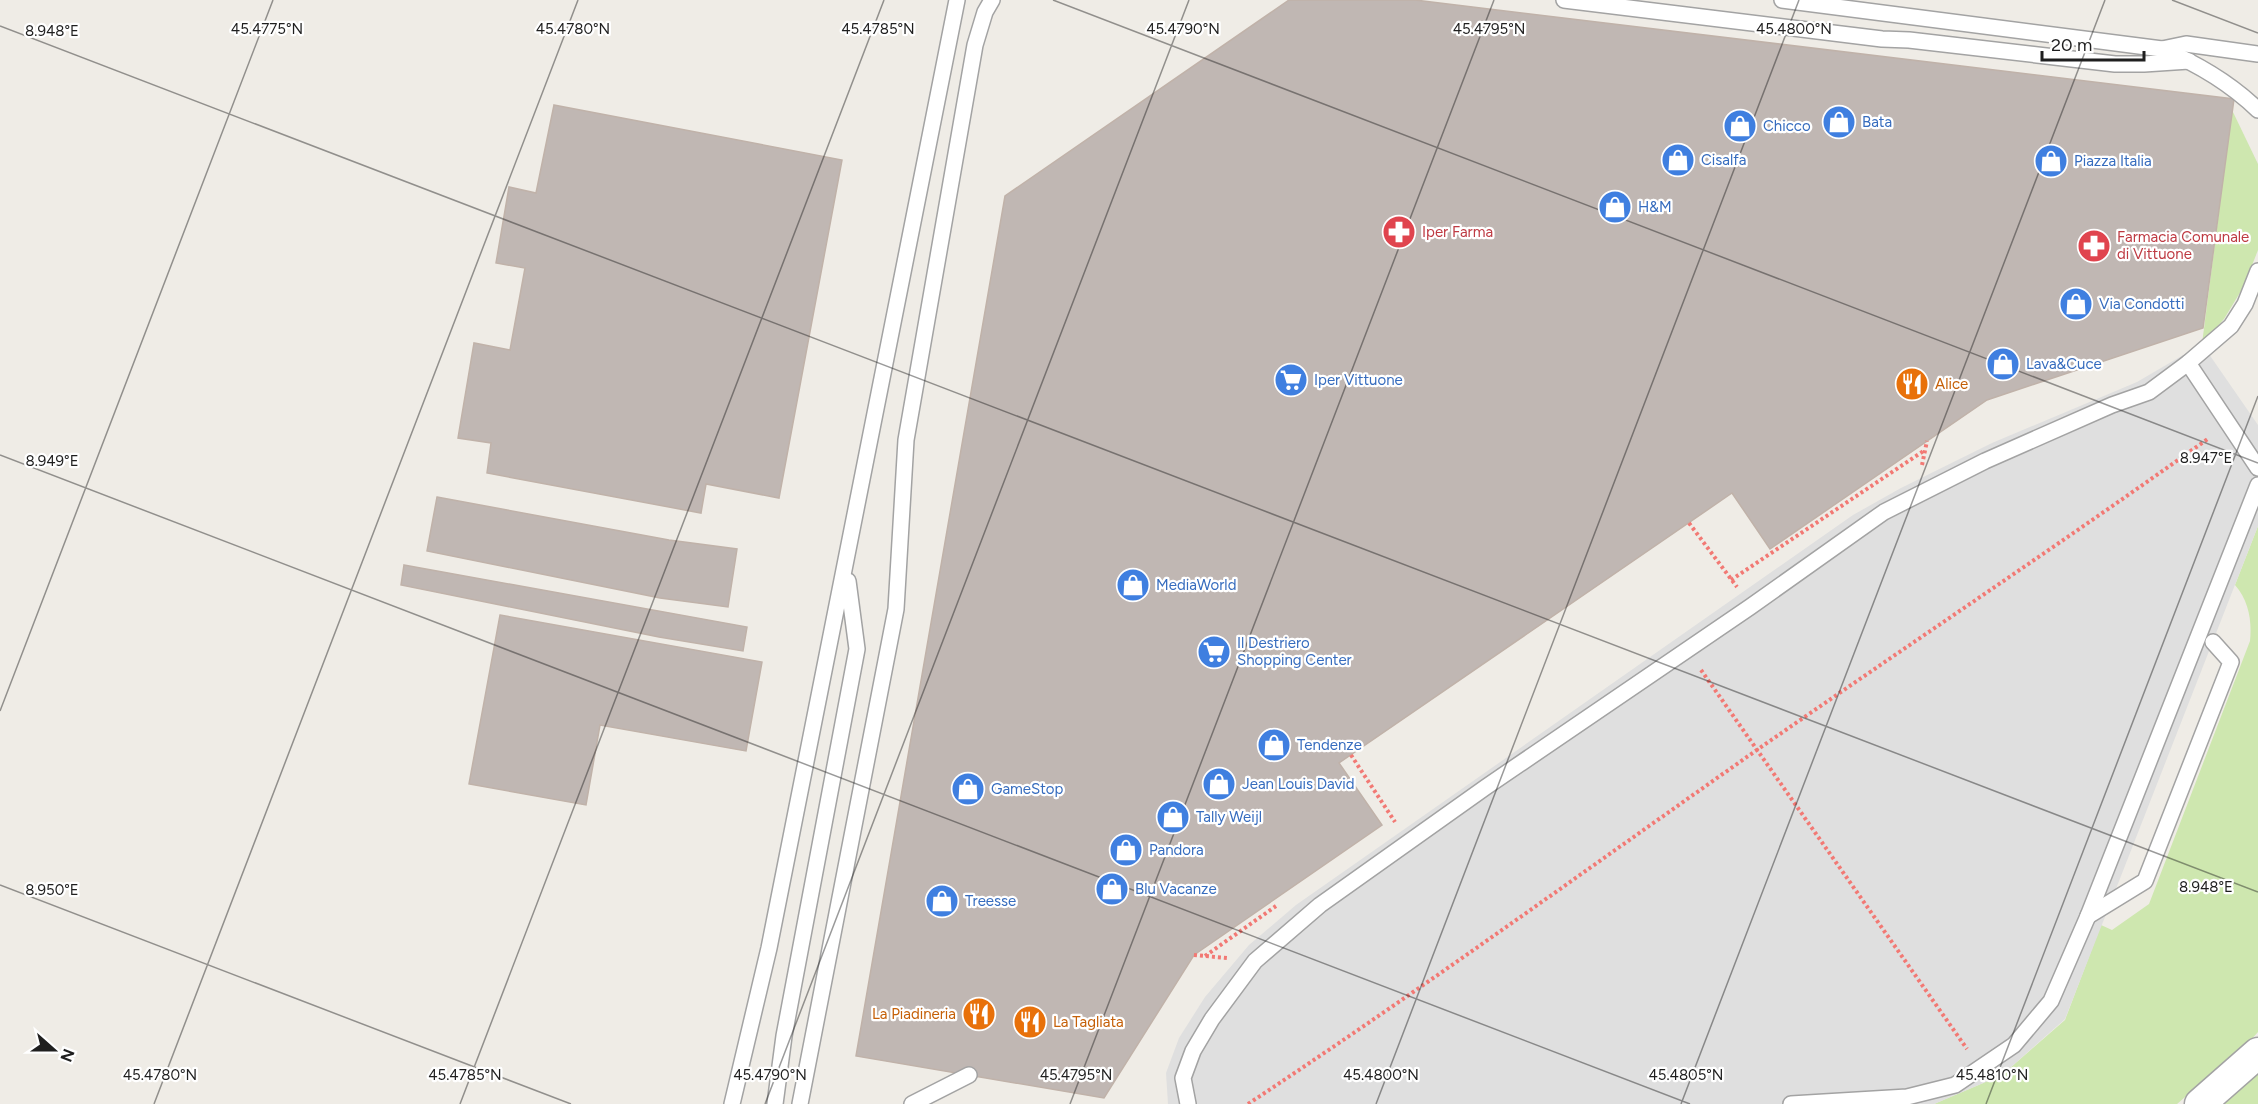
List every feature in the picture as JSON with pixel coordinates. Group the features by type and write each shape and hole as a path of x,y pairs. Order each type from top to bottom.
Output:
{"street":[{"path":"2200,1104 2258,1053"}],"lane":[{"path":"732,1104 769,948 957,0"},
{"path":"800,1104 896,609 906,440 975,45 985,12 992,0"},
{"path":"1564,0 1882,39 1909,40 2115,64 2189,61"},
{"path":"1782,0 2162,49 2219,77 2258,110"},
{"path":"2162,49 2186,44 2258,54"},
{"path":"1188,1104 1183,1078 1193,1051 1212,1019 1255,961 1320,905 1486,787 1750,607 1884,512 1985,461 2112,405 2149,392 2231,327 2245,304 2258,271"},
{"path":"2188,363 2258,468"},
{"path":"1791,1104 1907,1097 1955,1085 2014,1045 2051,1001 2088,915 2258,485"},
{"path":"775,1104 784,1036 857,649 846,565"},
{"path":"2088,915 2145,881 2231,662 2213,642"},
{"path":"912,1104 969,1075"}],"path":[{"path":"1248,1104 1358,1030 1757,750 2024,568 2229,423"},
{"path":"1731,580 1925,450"},
{"path":"1689,523 1742,593"},
{"path":"1686,649 1981,1068"},
{"path":"1351,755 1401,831"}],"green space":[{"path":"2232,110 2258,164 2258,250 2244,286 2224,319 2202,344"},
{"path":"2258,526 2258,1032 2177,1104 1934,1104 2002,1075 2065,1020 2101,925 2112,930 2149,904 2250,641 2248,612 2244,598 2235,585"},
{"path":"2258,1071 2258,1104 2222,1104"}],"shaded area":[{"path":"2202,344 2258,425 2258,526 2065,1019 2002,1075 1934,1104 1168,1104 1166,1073 1179,1038 1205,997 1249,945 1296,905 1853,515 1901,488 1992,443 2137,382"}],"building":[{"name":"Il Destriero Shopping Center","path":"1289,0 1415,0 2234,99 2203,328 1987,400 1770,549 1732,493 1339,763 1382,825 1194,955 1104,1098 856,1056 1005,196"},
{"path":"554,105 842,160 779,498 706,484 701,513 487,473 491,443 458,438 474,343 510,350 525,268 496,263 509,187 536,193"},
{"path":"437,497 669,540 737,549 728,607 660,598 427,551"},
{"path":"404,565 747,627 743,651 659,637 401,585"},
{"path":"500,615 762,662 746,751 600,725 586,805 469,784"}],"place":[{"name":"Bata","path":"1839,122"},
{"name":"Chicco","path":"1740,126"},
{"name":"Cisalfa","path":"1678,160"},
{"name":"Piazza Italia","path":"2051,161"},
{"name":"H&M","path":"1615,207"},
{"name":"Iper Farma","path":"1399,232"},
{"name":"Farmacia Comunale di Vittuone","path":"2094,246"},
{"name":"Via Condotti","path":"2076,304"},
{"name":"Lava&Cuce","path":"2003,364"},
{"name":"Iper Vittuone","path":"1291,380"},
{"name":"Alice","path":"1912,384"},
{"name":"MediaWorld","path":"1133,585"},
{"name":"Il Destriero Shopping Center","path":"1214,652"},
{"name":"Tendenze","path":"1274,745"},
{"name":"Jean Louis David","path":"1219,784"},
{"name":"GameStop","path":"968,789"},
{"name":"Tally Weijl","path":"1173,817"},
{"name":"Pandora","path":"1126,850"},
{"name":"Blu Vacanze","path":"1112,889"},
{"name":"Treesse","path":"942,901"},
{"name":"La Piadineria","path":"979,1014"},
{"name":"La Tagliata","path":"1030,1022"}]}
